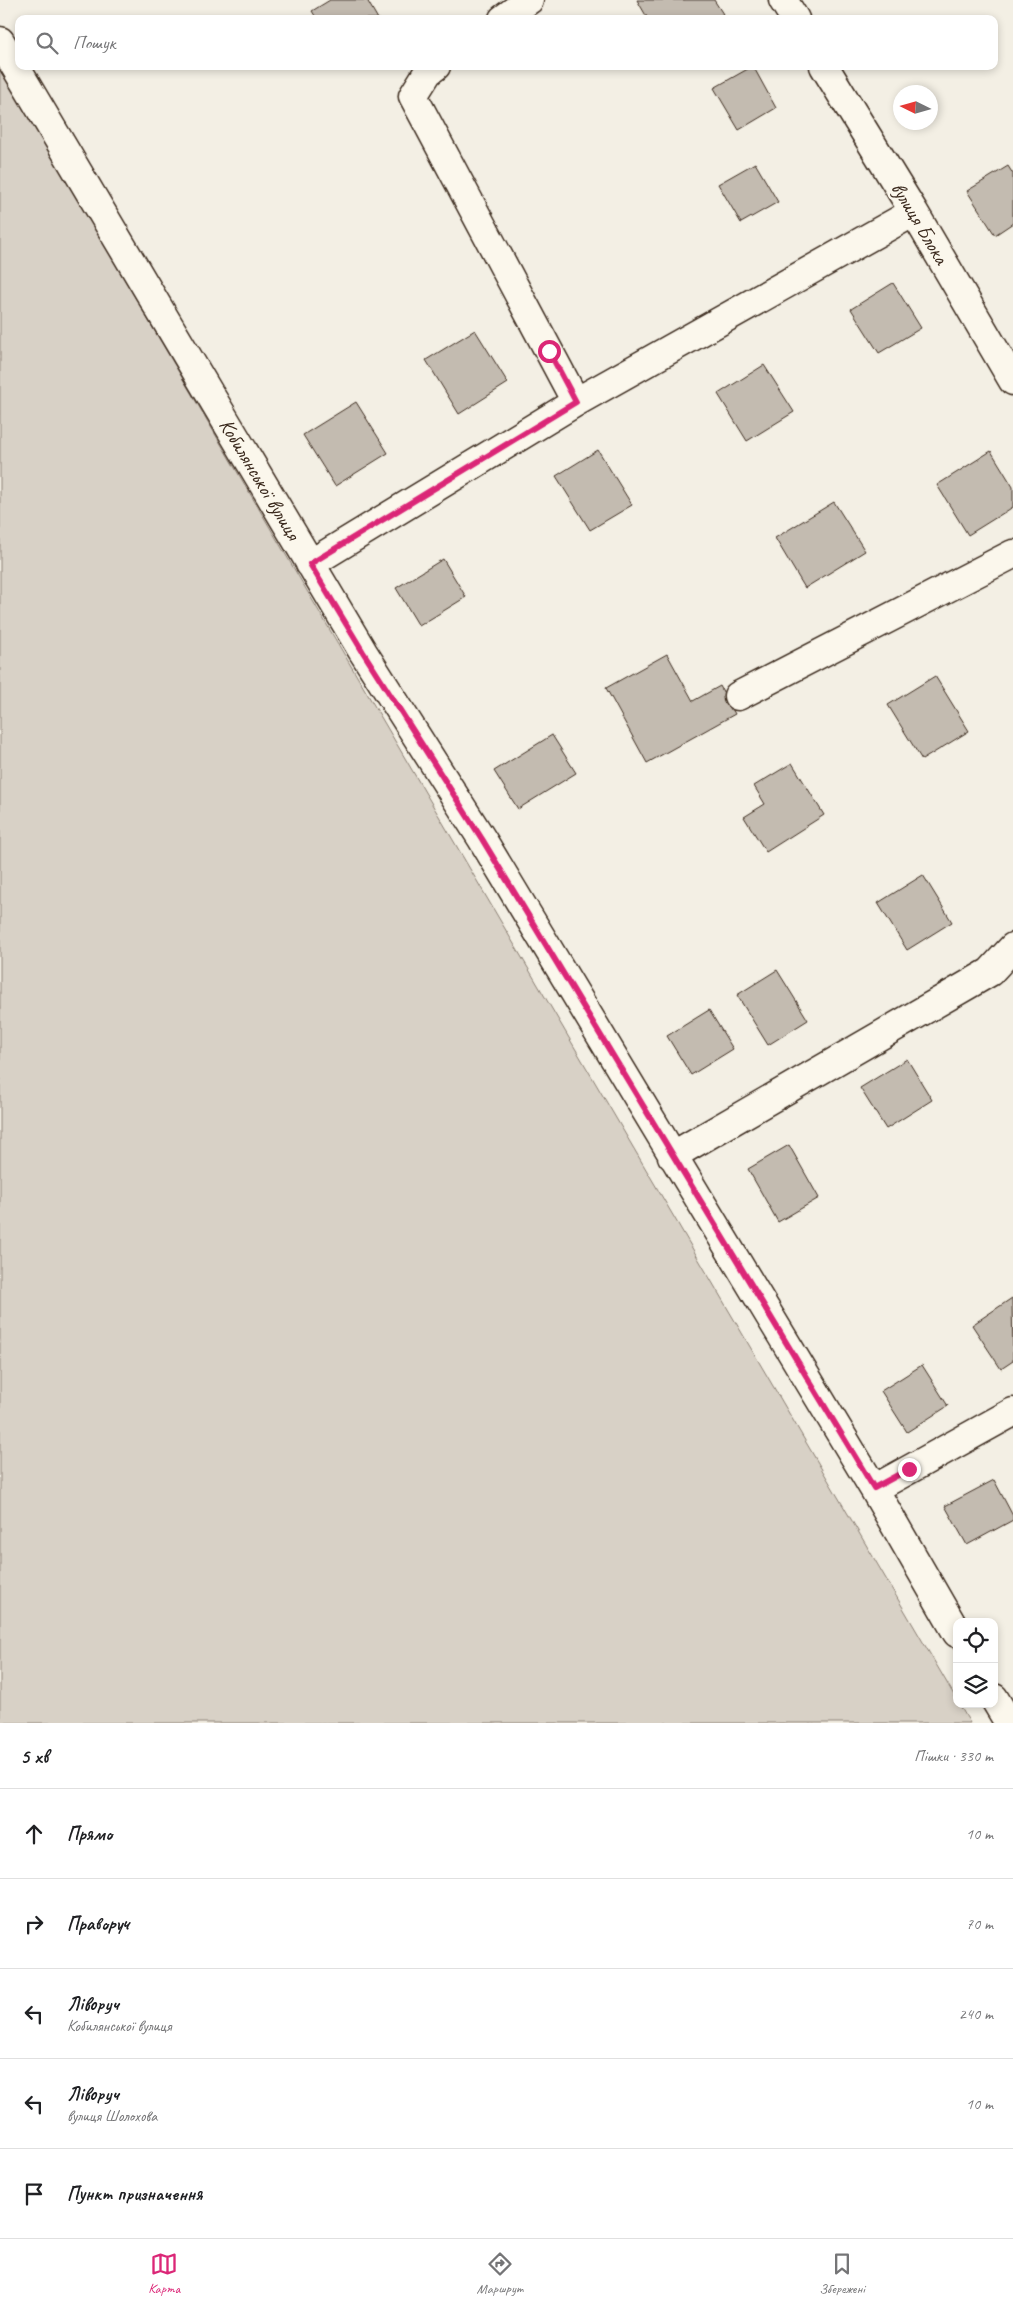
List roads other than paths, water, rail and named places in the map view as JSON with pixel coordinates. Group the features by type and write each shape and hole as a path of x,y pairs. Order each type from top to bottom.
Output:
{"street":[{"path":"508,15 529,0"},
{"path":"783,0 792,15"},
{"name":"Кобилянської вулиця","path":"0,41 15,66"},
{"name":"Кобилянської вулиця","path":"17,70 310,564 363,652 482,839 874,1488 953,1626"},
{"path":"431,70 413,96 576,402"},
{"name":"вулиця Блока","path":"826,70 914,212 1013,381"},
{"path":"310,564 576,402 914,212"},
{"path":"738,696 1013,554"},
{"path":"672,1156 990,972 1013,947"},
{"path":"874,1488 1013,1412"},
{"path":"998,1705 1009,1723"}]}
